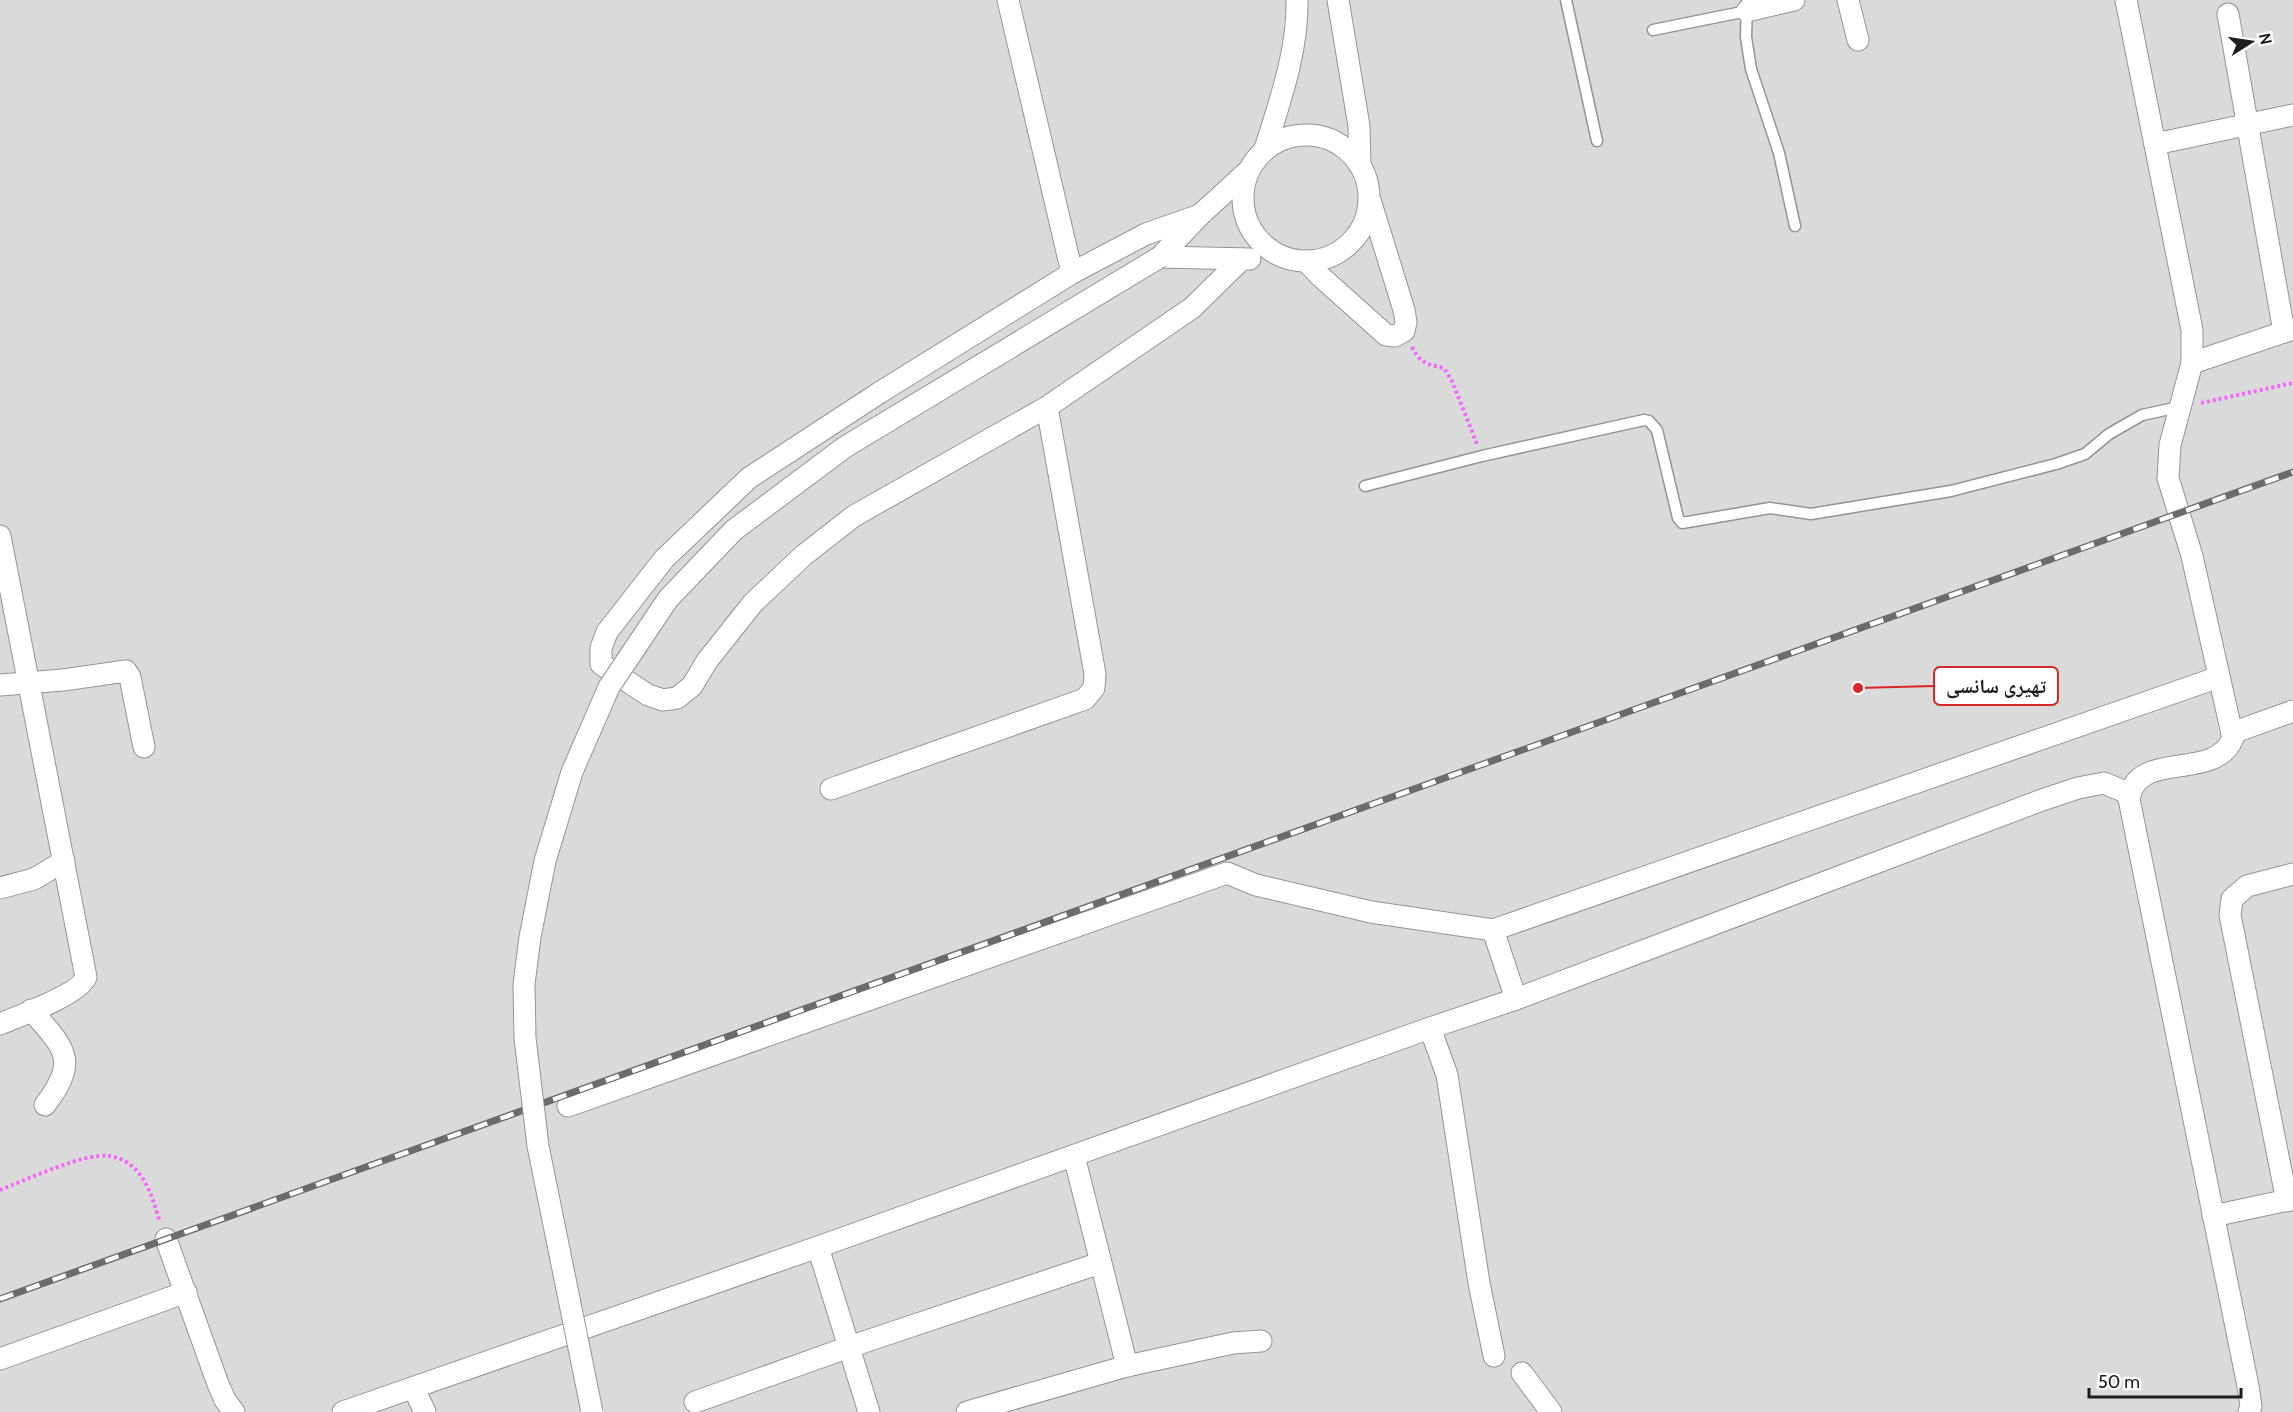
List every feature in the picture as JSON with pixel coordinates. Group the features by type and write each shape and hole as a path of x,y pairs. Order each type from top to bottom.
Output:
{"street":[{"path":"1008,0 1072,273"},
{"path":"592,1412 538,1146 525,1038 524,984 530,937 545,861 572,772 609,687 668,599 734,530 845,447 1160,257 1200,215 1249,170 1265,149 1290,65 1298,26 1297,0"},
{"path":"1338,0 1358,116 1360,166"},
{"path":"1747,5 1794,0"},
{"path":"1848,0 1858,40"},
{"path":"2126,0 2192,330 2192,363 2168,458 2168,478 2192,556 2232,733 2230,744 2221,756 2202,763 2157,770 2136,782 2130,794 2131,809 2248,1386 2251,1406 2249,1412"},
{"path":"2192,363 2288,330 2228,14"},
{"path":"2155,144 2293,115"},
{"path":"1249,170 1243,197 1248,225 1265,247 1276,255 1299,261 1320,276 1386,335 1395,336 1404,331 1406,322 1404,310 1369,196 1365,175 1360,166 1344,148 1322,137 1311,135 1292,136 1265,149"},
{"path":"1160,257 1299,261 1329,258 1348,246 1362,229 1366,219 1369,196"},
{"path":"1200,215 1146,234 1072,273 879,393 749,478 664,559 607,632 601,648 601,664 648,695 663,700 678,698 692,686 707,661 753,603 812,549 854,516 1047,407 1192,308 1242,259"},
{"path":"831,789 1085,699 1094,688 1095,674 1047,407"},
{"path":"0,536 6,594 29,683 86,977 79,988 0,1024"},
{"path":"0,685 126,671 130,677 144,747"},
{"path":"568,1106 1227,873 1256,885 1371,912 1493,930 2219,677"},
{"path":"2232,733 2293,711"},
{"path":"343,1412 818,1247 1516,999 2042,800 2078,788 2104,783 2130,794"},
{"path":"0,888 34,879 64,861"},
{"path":"2213,1216 2290,1200 2230,915 2232,899 2247,886 2293,874"},
{"path":"1493,930 1516,999"},
{"path":"31,1010 61,1045 64,1053 62,1079 45,1105"},
{"path":"1430,1028 1447,1075 1479,1283 1494,1356"},
{"path":"1074,1156 1126,1366"},
{"path":"166,1239 218,1384 225,1400 234,1412"},
{"path":"818,1247 869,1412"},
{"path":"695,1402 849,1347 1100,1263"},
{"path":"0,1359 186,1292"},
{"path":"967,1412 1126,1366 1233,1343 1262,1341"},
{"path":"1522,1373 1551,1412"},
{"path":"414,1389 424,1412"}],"lane":[{"path":"1566,0 1597,141"},
{"path":"1653,30 1747,5 1746,37 1750,69 1779,153 1796,226"},
{"path":"1365,486 1482,456 1644,420 1657,430 1678,518 1682,523 1770,508 1811,514 1951,491 2056,464 2085,454 2109,434 2142,415 2180,407"}],"path":[{"path":"1404,331 1417,357 1429,365 1444,368 1452,381 1482,456"},
{"path":"2180,407 2293,383"},
{"path":"0,1190 87,1158 99,1156 116,1158 131,1165 143,1179 152,1196 166,1239"}],"shaded area":[{"path":"0,0 2293,0 2293,1412 0,1412"}],"railway":[{"path":"0,1299 2293,472"}],"place":[{"name":"تھیری سانسی","path":"1858,688"}]}
